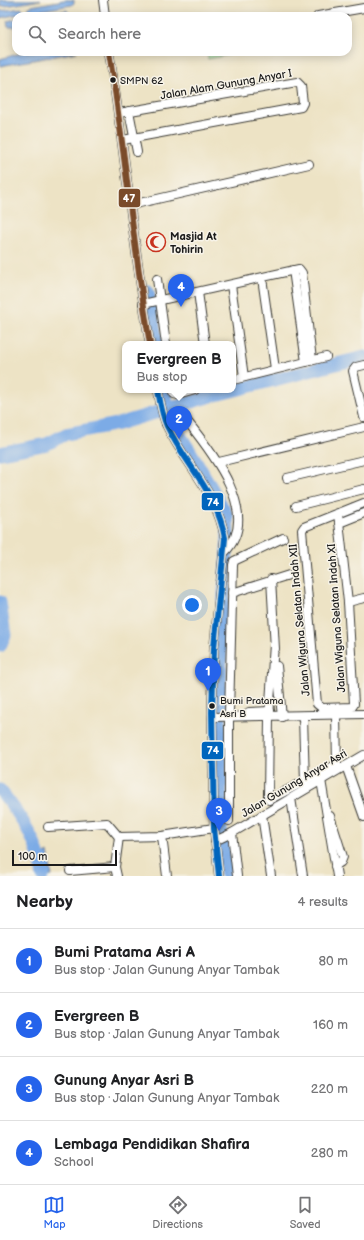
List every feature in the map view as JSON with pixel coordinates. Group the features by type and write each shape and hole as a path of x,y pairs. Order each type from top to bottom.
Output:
{"street":[{"path":"103,0 104,12"},
{"path":"341,12 364,8"},
{"path":"110,56 123,140 150,341"},
{"name":"Jalan Alam Gunung Anyar I","path":"119,113 297,82 301,86 303,103 301,107 123,140"},
{"path":"129,111 137,152"},
{"path":"131,205 309,164"},
{"path":"145,304 296,270 309,361"},
{"path":"262,278 275,369"},
{"path":"157,279 166,341"},
{"path":"231,285 244,377"},
{"path":"198,292 205,341"},
{"path":"236,379 326,356"},
{"path":"364,365 354,368 362,396 364,417"},
{"path":"159,393 161,407 171,422 216,506 225,538 226,551 214,648 229,821"},
{"path":"174,393 178,395 185,393"},
{"path":"171,422 182,419 186,421 219,462 238,509 238,526 235,539 226,551"},
{"path":"219,462 364,427"},
{"path":"287,478 364,460"},
{"path":"296,506 364,489"},
{"name":"Jalan Wiguna Selatan Indah XII","path":"317,704 302,530 304,527 364,503"},
{"name":"Jalan Wiguna Selatan Indah XI","path":"317,704 322,708 352,707 354,704 348,602 338,513"},
{"path":"339,523 364,513"},
{"path":"219,876 218,840 214,828 221,715 234,561 283,538"},
{"path":"232,593 271,579 289,575"},
{"path":"271,579 274,644 282,717"},
{"path":"348,602 364,598"},
{"path":"274,644 270,714 268,798 272,801 333,767 338,760 336,715"},
{"path":"221,715 270,714 282,717 303,717 364,714"},
{"path":"303,717 305,782"},
{"name":"Jalan Gunung Anyar Asri","path":"218,840 231,834 364,755"},
{"path":"346,766 364,816"},
{"path":"321,780 337,876"},
{"path":"291,798 303,876"},
{"path":"262,815 272,876"},
{"path":"48,827 107,823 119,836 162,836 214,828"},
{"path":"231,834 237,876"},
{"path":"117,876 116,867 119,836"},
{"path":"162,836 167,876"},
{"path":"70,871 116,867"}],"green space":[{"path":"208,56 224,56 208,59"}],"water":[{"path":"0,0 41,0 0,7"},
{"path":"65,0 74,0 74,3 72,5 31,12 28,8 31,6"},
{"path":"22,8 25,11 12,12 12,16 0,18 0,11"},
{"path":"67,10 68,12 56,12"},
{"path":"12,20 12,27 8,27 7,21"},
{"path":"12,56 55,56 0,66 0,59"},
{"path":"48,852 52,876 37,876 35,861"}],"waterway":[{"path":"148,291 156,341"},
{"path":"236,390 364,357"},
{"path":"165,393 167,408 178,432 227,515 228,537 221,635 220,708 221,829 227,876"},
{"path":"0,453 47,444 66,434 118,424 224,393"},
{"path":"0,602 5,635 0,646"},
{"path":"0,790 28,830 38,852 43,876"}],"transit line":[{"name":"47","path":"110,56 150,341"},
{"name":"74","path":"159,393 162,413 167,426 208,492 221,521 225,538 214,648 212,712 214,828 219,876"}],"place":[{"name":"SMPN 62","path":"113,80"},
{"name":"Masjid At Tohirin","path":"156,242"},
{"name":"Lembaga Pendidikan Shafira","path":"181,307"},
{"name":"Evergreen B","path":"179,439"},
{"name":"Bumi Pratama Asri A","path":"208,691"},
{"name":"Bumi Pratama Asri B","path":"212,706"},
{"name":"Gunung Anyar Asri B","path":"219,831"}]}
